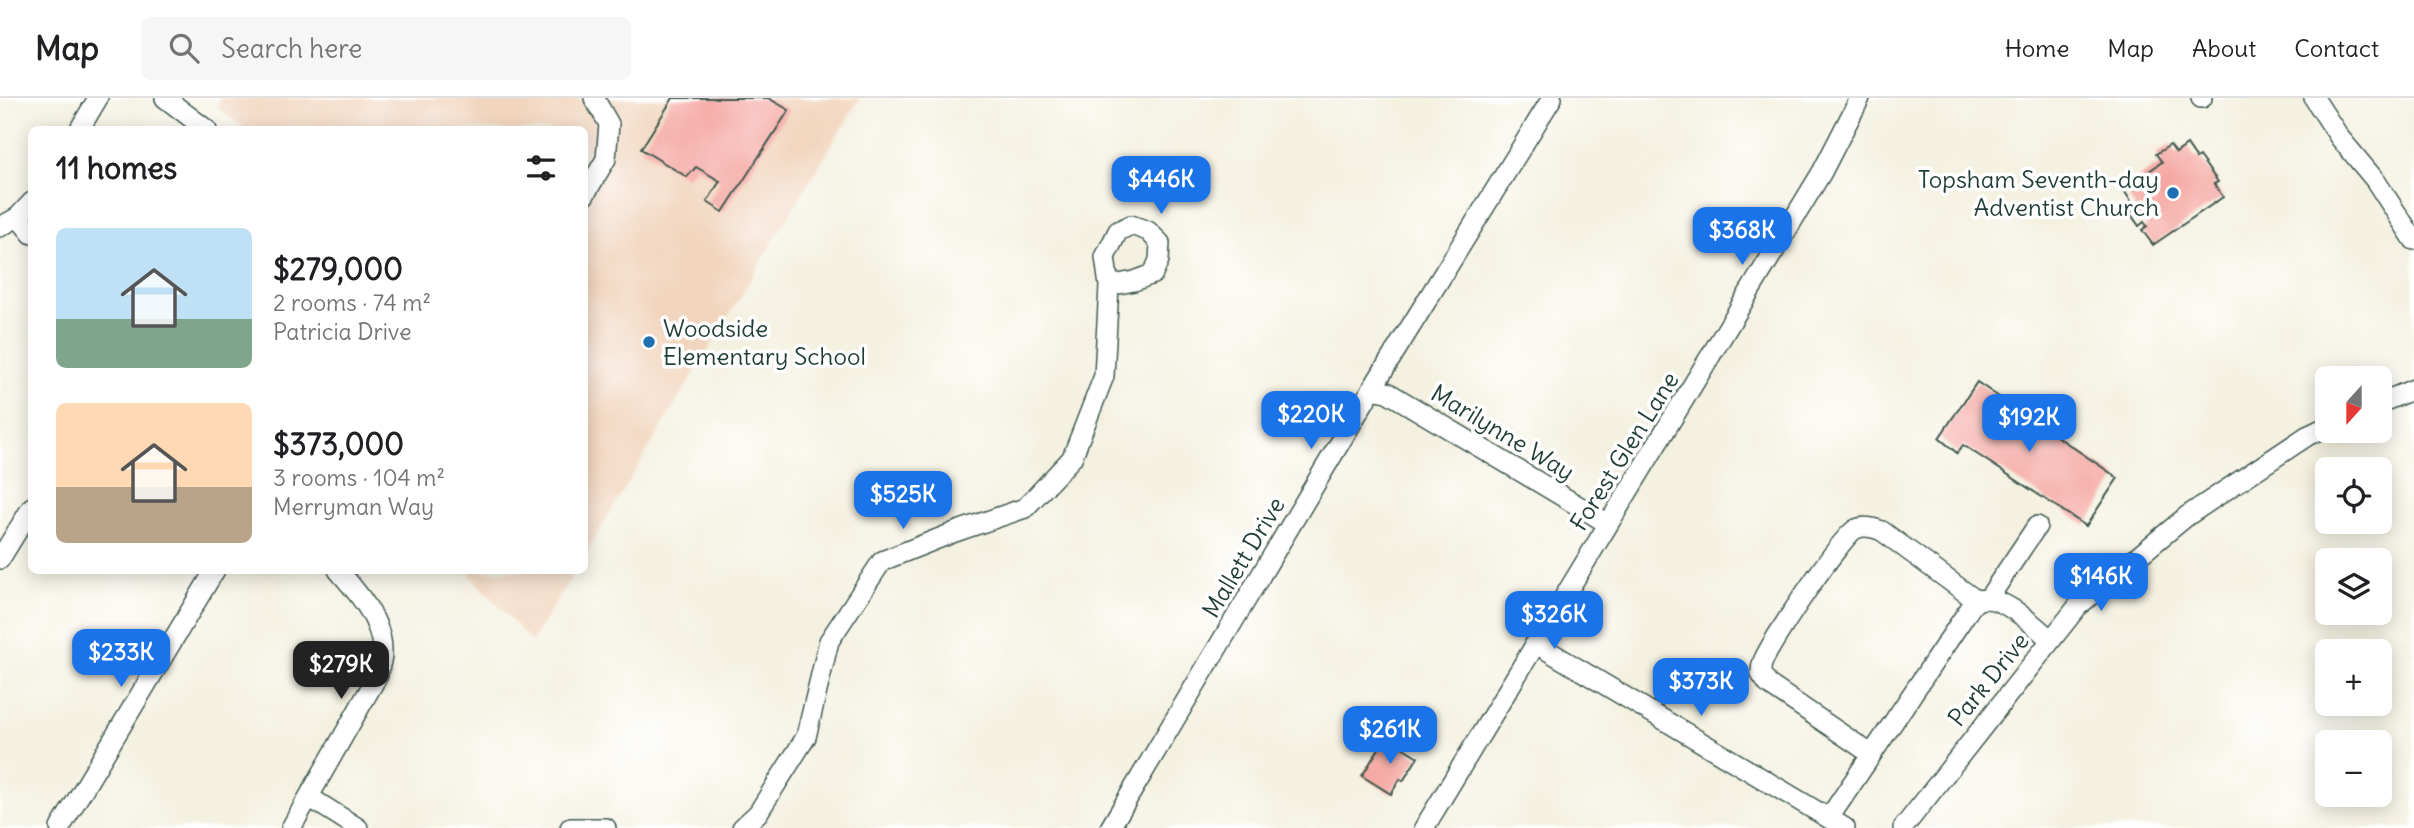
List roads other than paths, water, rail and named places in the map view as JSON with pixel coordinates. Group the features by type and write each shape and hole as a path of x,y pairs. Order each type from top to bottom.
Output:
{"street":[{"path":"81,126 98,98"},
{"path":"165,98 202,126"},
{"path":"588,189 606,159 609,124 594,98"},
{"name":"Mallett Drive","path":"1110,828 1372,389 1552,98"},
{"name":"Forest Glen Lane","path":"1423,828 1815,184 1860,98"},
{"path":"2314,98 2340,138 2375,180 2414,240"},
{"path":"0,227 19,218 28,207"},
{"path":"19,218 28,229"},
{"path":"741,828 758,813 806,737 829,641 882,561 1025,508 1072,458 1104,376 1109,286"},
{"name":"Marilynne Way","path":"1372,389 1387,392 1607,523"},
{"path":"2392,398 2414,389"},
{"name":"Park Drive","path":"1903,828 2078,606 2187,516 2315,432"},
{"path":"0,559 28,514"},
{"path":"1535,643 1837,823 1871,754 2037,526"},
{"path":"1871,754 1768,684 1761,674 1761,664 1816,577 1843,540 1856,528 1870,527 1882,531 1983,600 2003,603 2051,640"},
{"path":"60,828 213,574"},
{"path":"291,828 378,675 382,652 375,620 359,593 342,574"},
{"path":"309,797 358,828"},
{"path":"570,828 606,828"}],"place":[{"name":"Topsham Seventh-day Adventist Church","path":"2173,193"},
{"name":"Woodside Elementary School","path":"649,342"}]}
